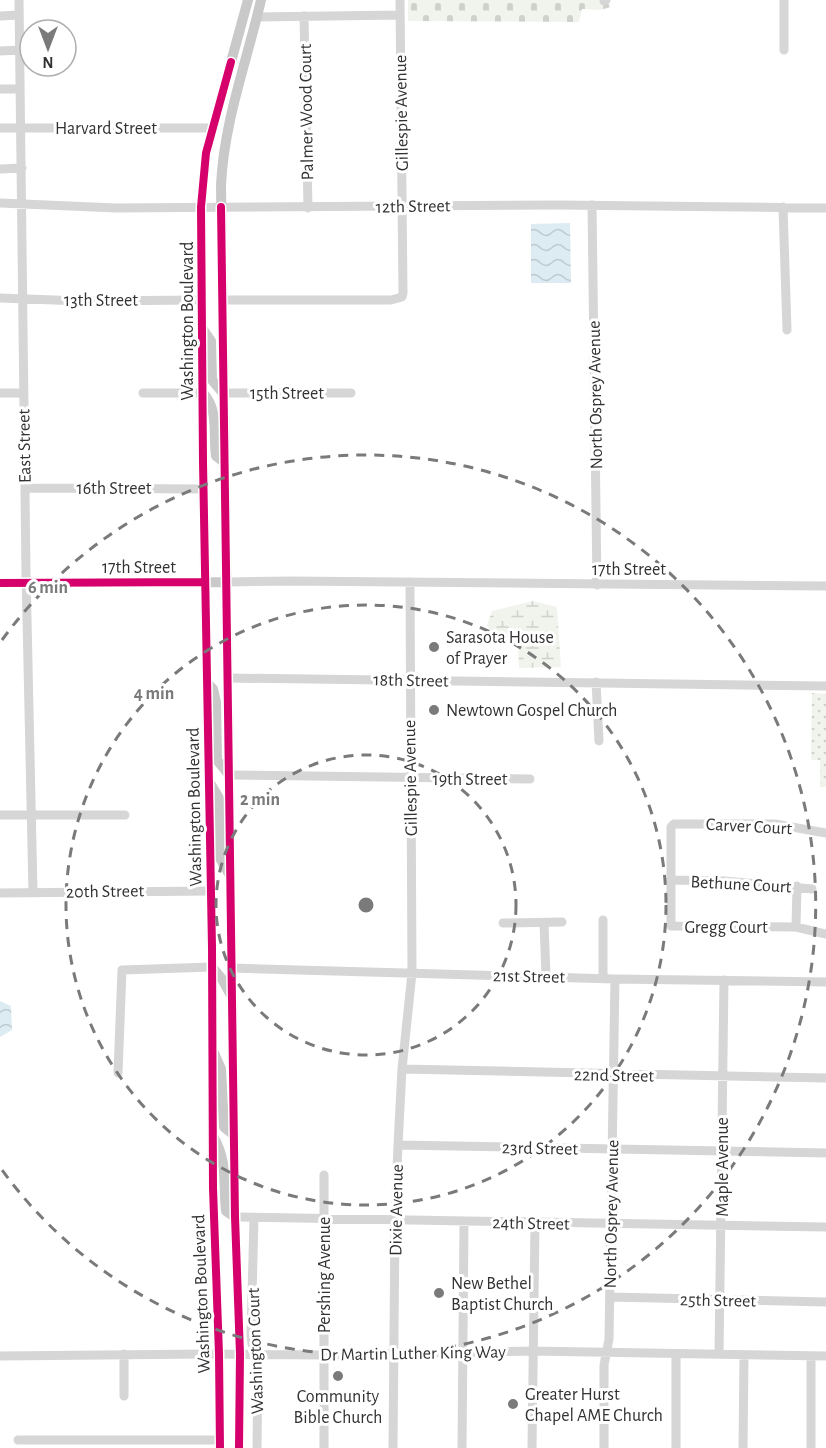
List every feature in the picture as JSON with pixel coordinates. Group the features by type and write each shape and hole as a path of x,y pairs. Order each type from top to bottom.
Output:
{"main road":[{"name":"Washington Boulevard","path":"220,1444 213,1136 201,207 203,172 212,128 249,0"},
{"name":"Washington Boulevard","path":"239,1448 240,1354 235,1217 221,207 223,154 228,127 261,0"},
{"path":"202,328 211,341 212,380 223,393"},
{"path":"202,393 214,410 216,456 224,462"},
{"name":"17th Street","path":"0,582 226,582"},
{"path":"207,683 213,690 216,702 217,760 229,775"},
{"path":"209,782 219,798 220,858 230,877"},
{"path":"212,947 232,968"},
{"path":"212,967 232,997"},
{"path":"213,1050 221,1069 224,1127 234,1136"},
{"path":"213,1136 221,1149 224,1161 226,1211 235,1217"}],"street":[{"name":"East Street","path":"19,0 19,18"},
{"name":"Gillespie Avenue","path":"222,300 391,300 402,297 404,293 400,0"},
{"path":"784,0 784,50"},
{"path":"0,16 19,15"},
{"path":"257,17 400,15"},
{"name":"Palmer Wood Court","path":"304,16 308,208"},
{"path":"0,51 18,50"},
{"name":"East Street","path":"20,78 26,582 33,892"},
{"path":"0,89 20,89"},
{"name":"Harvard Street","path":"0,128 212,128"},
{"path":"0,169 22,168"},
{"name":"12th Street","path":"0,203 116,208 308,208 403,205 826,208"},
{"name":"North Osprey Avenue","path":"591,205 597,585"},
{"path":"783,207 787,330"},
{"name":"13th Street","path":"0,298 81,301 202,300"},
{"path":"0,393 24,393"},
{"path":"143,393 202,393"},
{"name":"15th Street","path":"223,393 351,393"},
{"name":"16th Street","path":"25,488 204,489"},
{"name":"17th Street","path":"226,582 826,586"},
{"name":"Gillespie Avenue","path":"410,582 412,973"},
{"name":"18th Street","path":"227,678 826,686"},
{"path":"596,682 598,741"},
{"name":"19th Street","path":"229,775 530,779"},
{"path":"0,815 125,815"},
{"name":"Carver Court","path":"670,880 673,825 676,823 775,824 826,833"},
{"name":"Bethune Court","path":"670,880 724,881 812,889"},
{"name":"Gregg Court","path":"670,880 671,926 796,927 826,934"},
{"path":"796,886 796,927"},
{"name":"20th Street","path":"0,893 211,891"},
{"path":"603,920 603,978"},
{"path":"544,922 546,976"},
{"path":"503,923 562,922"},
{"path":"118,1073 122,970 212,967"},
{"name":"21st Street","path":"232,968 615,979 826,982"},
{"name":"Dixie Avenue","path":"393,1448 394,1220 402,1069 412,973"},
{"name":"North Osprey Avenue","path":"604,1448 604,1365 609,1339 610,1297 615,979"},
{"name":"Maple Avenue","path":"719,1354 724,980"},
{"name":"22nd Street","path":"402,1069 826,1078"},
{"name":"23rd Street","path":"398,1145 826,1153"},
{"name":"Pershing Avenue","path":"324,1175 324,1448"},
{"name":"24th Street","path":"235,1217 535,1224 826,1227"},
{"name":"Washington Court","path":"254,1218 252,1344 258,1354 257,1448"},
{"path":"462,1448 464,1222"},
{"path":"532,1448 535,1224"},
{"name":"25th Street","path":"610,1297 826,1302"},
{"name":"Dr Martin Luther King Way","path":"0,1356 462,1352 826,1356"},
{"path":"124,1354 124,1396"},
{"path":"676,1354 676,1448"},
{"path":"743,1448 744,1355"},
{"path":"811,1356 811,1448"},
{"path":"18,1440 220,1444"}],"green space":[{"path":"408,0 606,0 611,7 600,10 582,9 579,22 408,21"},
{"path":"533,601 557,607 561,667 519,668 518,638 495,638 487,625 492,611"},
{"path":"812,693 826,694 826,787 820,787 820,760 811,760"}],"water":[{"path":"570,223 571,283 531,283 531,224"},
{"path":"0,1001 11,1006 12,1030 0,1037"}],"cycle path":[{"path":"220,1448 213,1188 212,947 201,207 206,153 231,62"},
{"path":"221,207 235,1217 240,1354 239,1448"},
{"path":"0,583 205,582"}],"place":[{"name":"Sarasota House of Prayer","path":"434,647"},
{"name":"Newtown Gospel Church","path":"434,710"},
{"name":"New Bethel Baptist Church","path":"439,1293"},
{"name":"Community Bible Church","path":"338,1376"},
{"name":"Greater Hurst Chapel AME Church","path":"513,1404"}]}
